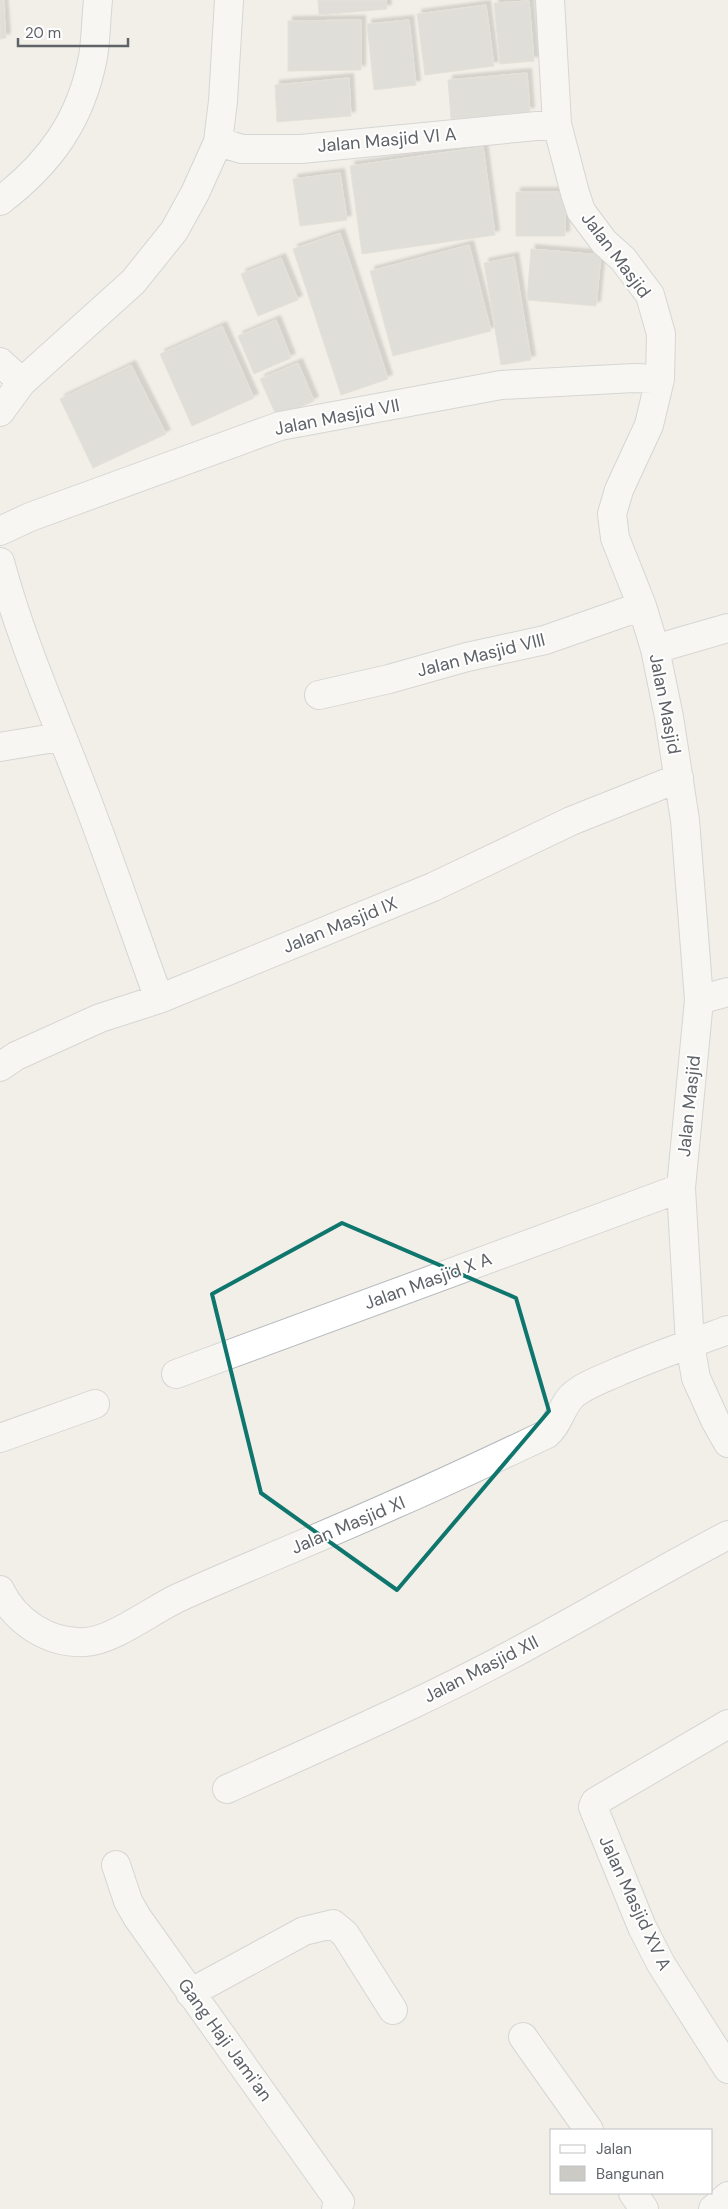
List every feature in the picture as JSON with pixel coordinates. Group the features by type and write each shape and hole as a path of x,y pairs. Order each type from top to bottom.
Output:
{"street":[{"path":"0,201 24,182 52,153 71,123 85,90 93,56 98,0"},
{"path":"0,412 22,382 117,298 146,267 174,231 195,194 218,142 223,102 229,0"},
{"name":"Jalan Masjid","path":"550,0 557,124 582,210 604,242 622,259 650,295 660,334 660,379 649,425 620,490 612,514 614,538 642,606 655,649 685,820 699,1000 681,1188 690,1344 696,1378 715,1420 728,1443"},
{"name":"Jalan Masjid VI A","path":"218,142 242,148 301,148 557,124"},
{"path":"0,362 22,382"},
{"name":"Jalan Masjid VII","path":"0,531 30,517 280,426 501,385 634,378 660,379"},
{"path":"0,562 7,589 60,736 86,799 159,1000"},
{"name":"Jalan Masjid VIII","path":"318,695 389,679 467,657 545,640 642,606"},
{"path":"655,649 728,628"},
{"path":"0,747 60,736"},
{"name":"Jalan Masjid IX","path":"0,1067 16,1056 100,1018 159,1000 433,887 571,821 679,778"},
{"path":"699,1000 728,992"},
{"name":"Jalan Masjid X A","path":"176,1374 681,1188"},
{"name":"Jalan Masjid XI","path":"0,1590 17,1616 39,1631 69,1641 84,1642 101,1639 178,1598 396,1504 546,1434 558,1423 572,1396 579,1391 604,1378 728,1330"},
{"path":"0,1438 95,1404"},
{"name":"Jalan Masjid XII","path":"227,1789 382,1718 528,1646 652,1574 728,1535"},
{"name":"Jalan Masjid XV A","path":"728,1724 596,1802 593,1810 642,1927 661,1964 728,2069"},
{"name":"Gang Haji Jami'an","path":"116,1865 128,1901 137,1917 340,2202 336,2209"},
{"path":"190,1993 304,1931 333,1924 345,1934 392,2010"},
{"path":"523,2037 588,2129"},
{"path":"634,2194 644,2209"},
{"path":"713,2209 728,2196"}],"highlighted area":[{"path":"342,1223 516,1298 549,1411 397,1590 261,1493 212,1294"}],"building":[{"path":"0,0 3,0 6,38 0,39"},
{"path":"318,0 386,0 387,9 319,15"},
{"path":"529,1 534,61 500,64 494,3"},
{"path":"486,5 494,66 425,75 417,14"},
{"path":"361,20 361,70 288,71 288,21"},
{"path":"409,20 416,85 374,90 367,24"},
{"path":"527,73 530,112 451,119 448,80"},
{"path":"349,78 351,116 277,122 275,85"},
{"path":"483,147 495,235 362,254 350,166"},
{"path":"340,173 347,220 300,226 293,179"},
{"path":"516,192 565,192 565,236 516,236"},
{"path":"340,233 388,379 341,395 293,249"},
{"path":"469,245 491,331 393,356 370,271"},
{"path":"531,249 601,255 596,306 527,300"},
{"path":"514,257 531,360 501,365 484,263"},
{"path":"281,258 298,300 258,316 241,274"},
{"path":"276,320 291,358 254,374 238,336"},
{"path":"222,326 254,398 192,426 160,354"},
{"path":"298,363 314,401 277,417 260,379"},
{"path":"131,365 166,434 93,468 60,399"}]}
